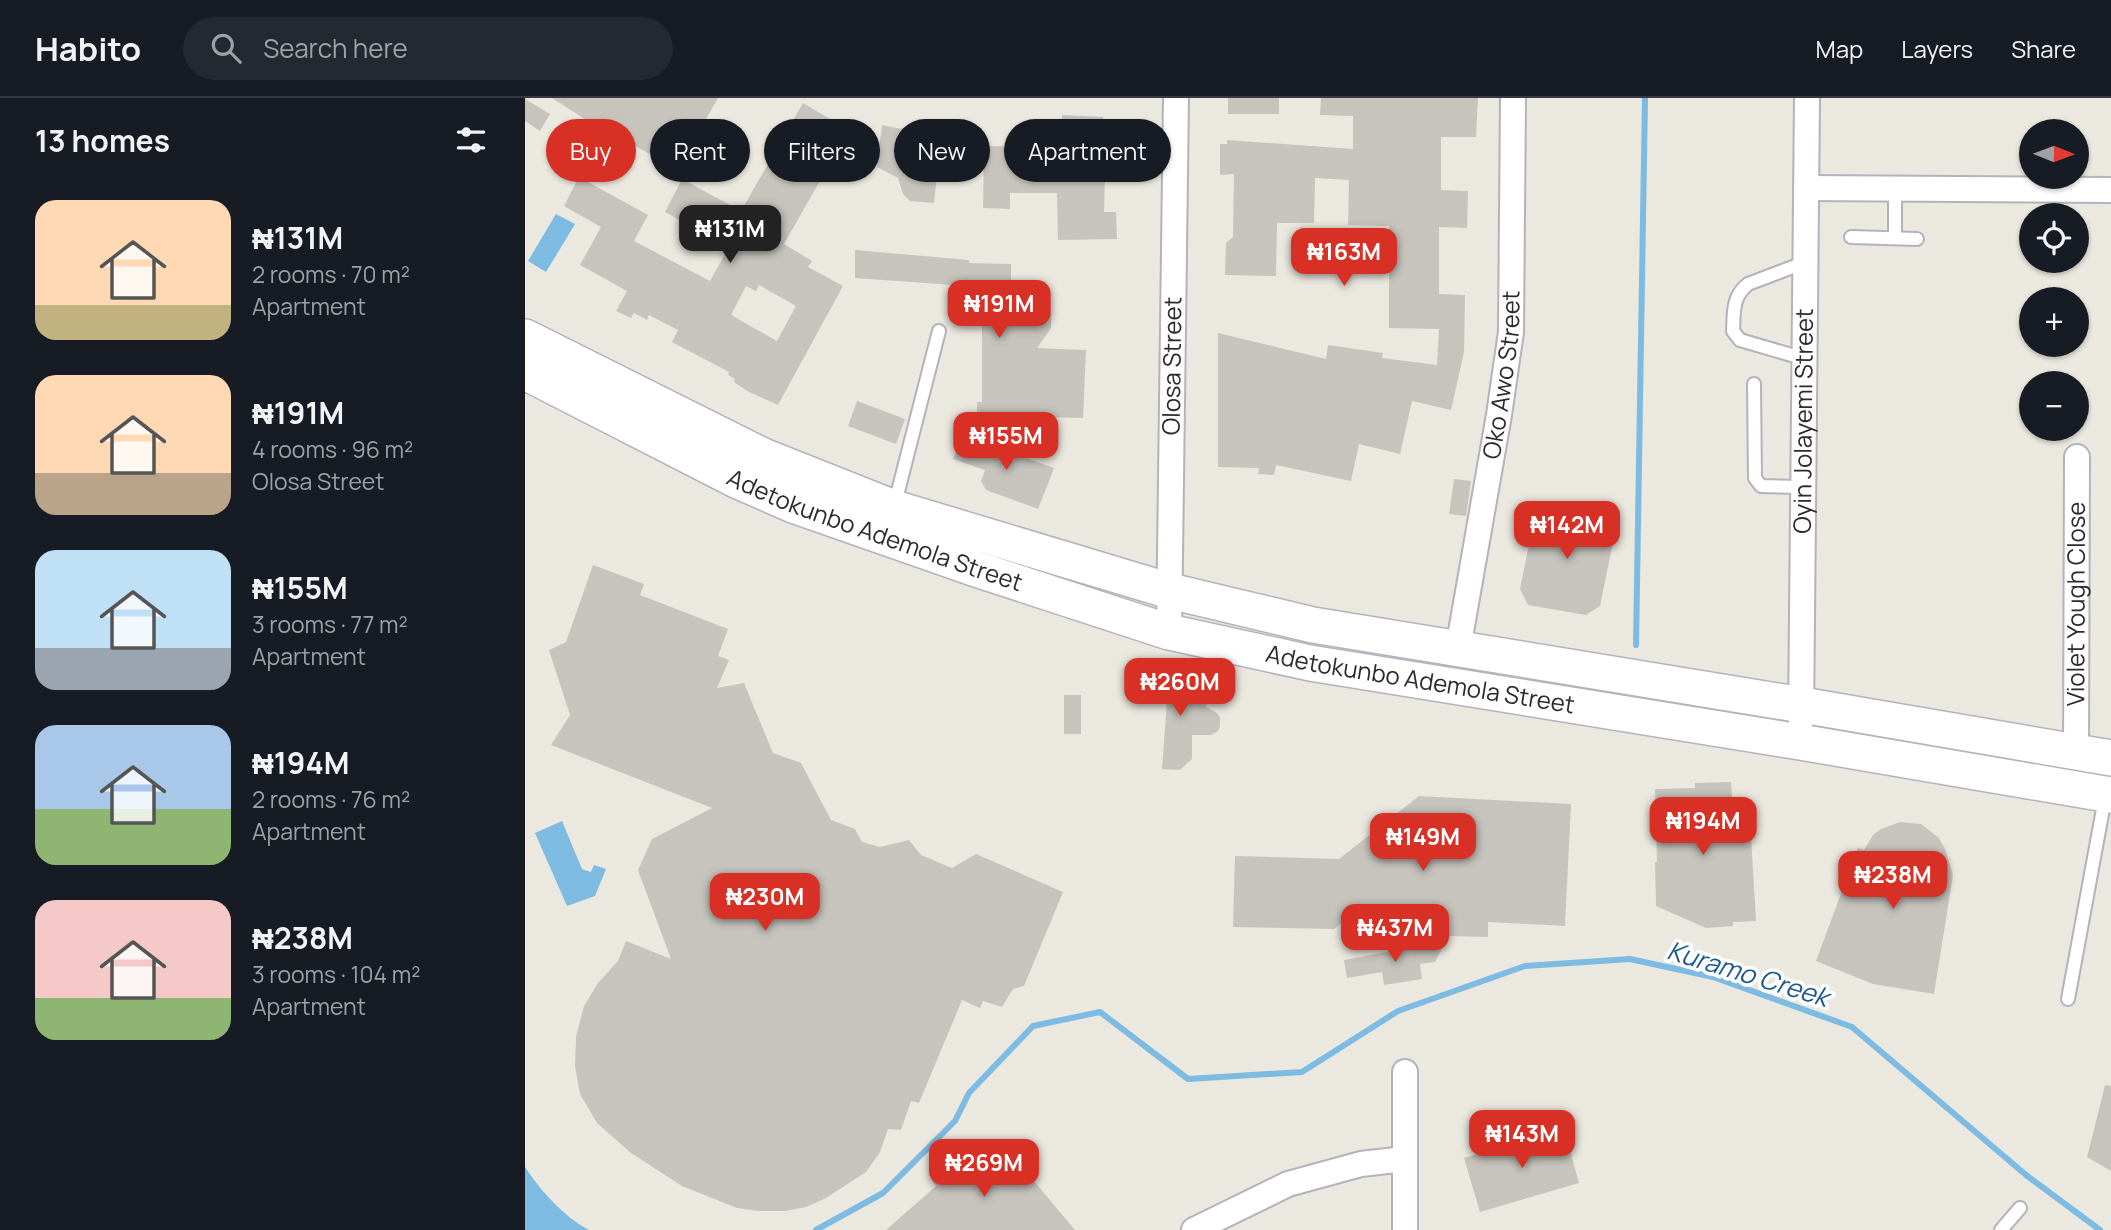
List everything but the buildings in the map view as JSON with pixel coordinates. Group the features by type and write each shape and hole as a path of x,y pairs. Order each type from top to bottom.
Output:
{"main road":[{"name":"Adetokunbo Ademola Street","path":"525,337 763,456 894,508 1170,591 1313,625 2111,758"},
{"name":"Adetokunbo Ademola Street","path":"525,372 737,480 793,505 1169,632 1310,663 2108,794"}],"street":[{"name":"Olosa Street","path":"1169,632 1175,98"},
{"name":"Oko Awo Street","path":"1458,649 1511,332 1513,98"},
{"name":"Oyin Jolayemi Street","path":"1800,742 1807,98"},
{"path":"1806,188 2111,190"},
{"name":"Violet Yough Close","path":"2076,751 2077,457"},
{"path":"1405,1072 1405,1230"},
{"path":"1208,1226 1288,1184 1361,1164 1405,1160"}],"lane":[{"path":"1895,188 1895,238"},
{"path":"1851,237 1917,239"},
{"path":"1805,359 1740,340 1733,331 1734,301 1741,290 1748,284 1806,261"},
{"path":"894,508 939,331"},
{"path":"1754,384 1755,478 1761,486 1804,486"},
{"path":"2068,999 2108,794"},
{"path":"2001,1230 2020,1208"}],"water":[{"path":"556,214 575,224 546,272 528,261"},
{"path":"562,821 582,869 591,872 594,865 606,869 595,896 567,906 535,833"},
{"path":"525,1167 553,1202 570,1218 589,1230 525,1230"}],"waterway":[{"path":"1636,645 1645,98"},
{"name":"Kuramo Creek","path":"816,1230 883,1193 955,1121 969,1093 1033,1026 1100,1012 1188,1079 1302,1072 1398,1011 1525,966 1630,959 1713,977 1852,1027 2026,1175 2100,1230"}]}
